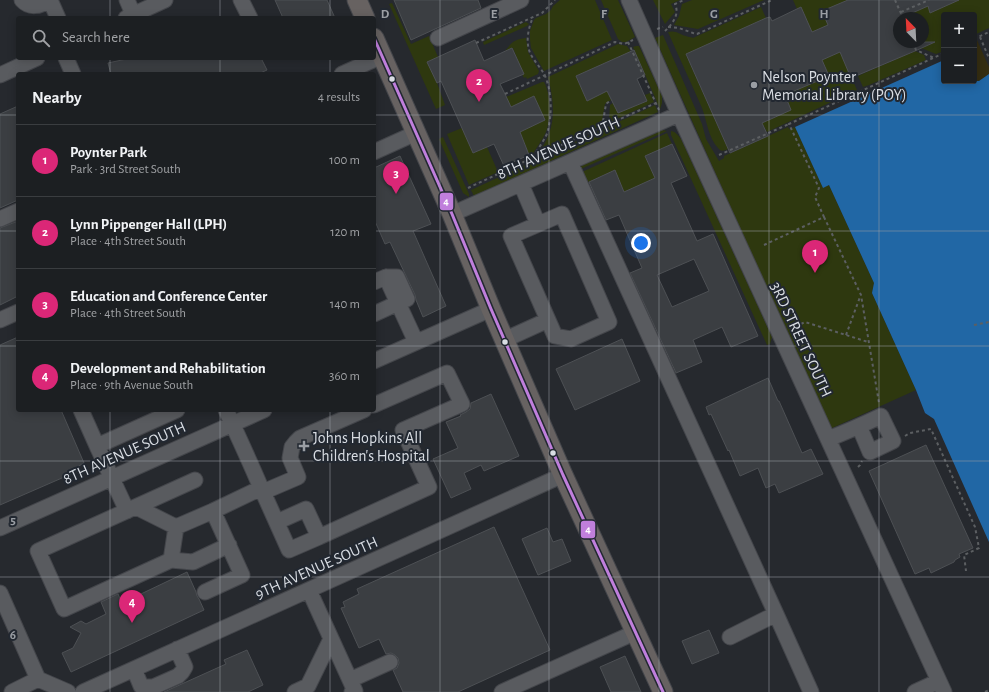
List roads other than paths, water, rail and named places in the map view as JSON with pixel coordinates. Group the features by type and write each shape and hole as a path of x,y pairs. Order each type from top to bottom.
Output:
{"main road":[{"path":"357,0 364,16"},
{"path":"376,42 452,214 504,340 663,692"}],"street":[{"path":"31,8 49,0 57,16"},
{"path":"127,0 130,16 165,0"},
{"path":"241,0 249,16"},
{"path":"438,38 520,0"},
{"name":"3RD STREET SOUTH","path":"629,0 679,114 941,687"},
{"path":"376,59 382,56"},
{"path":"0,75 33,60"},
{"path":"67,60 72,72"},
{"path":"346,72 373,60"},
{"name":"8TH AVENUE SOUTH","path":"452,214 679,114"},
{"path":"376,151 416,133"},
{"path":"570,162 811,692"},
{"path":"520,184 538,224"},
{"path":"0,219 16,212"},
{"path":"562,214 609,322 572,339 556,336 548,320 511,236 562,214"},
{"path":"380,280 398,303 416,342"},
{"path":"376,313 398,303"},
{"path":"376,360 491,309"},
{"path":"0,320 16,313"},
{"path":"504,340 548,320"},
{"path":"227,412 289,550 429,487 403,430 462,404 448,372 376,404"},
{"path":"82,412 112,478 131,509 176,527 213,510 298,477 290,458 292,447 300,438 359,412"},
{"path":"97,446 173,412"},
{"name":"8TH AVENUE SOUTH","path":"0,528 259,412"},
{"path":"828,439 881,416 893,441 870,452 859,426"},
{"name":"9TH AVENUE SOUTH","path":"82,692 564,475"},
{"path":"195,480 38,551 64,609 171,560 193,562 229,545"},
{"path":"277,522 306,509 319,537"},
{"path":"205,592 242,575 213,510"},
{"path":"171,560 176,527"},
{"path":"309,590 351,686 390,662"},
{"path":"0,593 46,685"},
{"path":"730,637 776,614"},
{"path":"502,692 636,632"},
{"path":"295,692 308,686 331,639"},
{"path":"134,669 141,686 147,687 153,687 178,676 184,667 177,649"},
{"path":"12,692 46,685 68,692"},
{"path":"915,692 941,687"}],"water":[{"path":"941,61 941,84 977,84 977,81 989,74 989,542 934,419 925,413 872,293 874,283 829,185 823,188 795,127"}],"place":[{"name":"Nelson Poynter Memorial Library (POY)","path":"754,85"},
{"name":"Lynn Pippenger Hall (LPH)","path":"479,102"},
{"name":"Education and Conference Center","path":"396,194"},
{"name":"Poynter Park","path":"815,273"},
{"name":"Johns Hopkins All Children's Hospital","path":"304,446"},
{"name":"Development and Rehabilitation","path":"132,623"}]}
